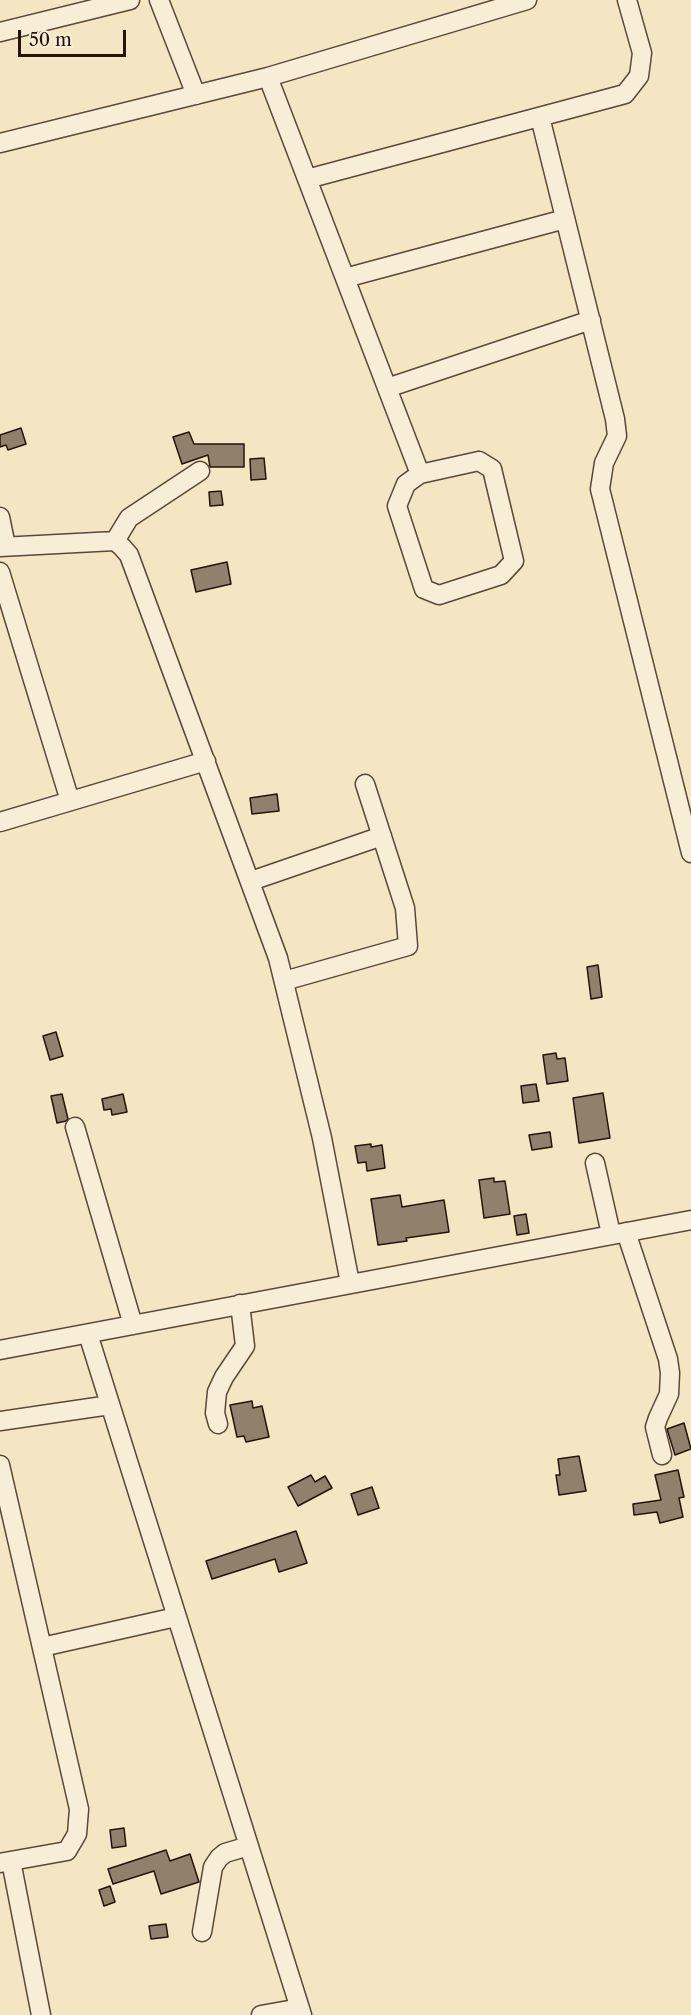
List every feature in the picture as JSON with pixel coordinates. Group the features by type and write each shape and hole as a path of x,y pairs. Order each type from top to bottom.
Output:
{"street":[{"path":"0,32 130,0"},
{"path":"159,0 196,94"},
{"path":"0,143 268,77 527,0"},
{"path":"307,179 625,94 639,76 642,53 627,0"},
{"path":"268,77 420,474"},
{"path":"540,117 615,419 617,436 603,463 600,489 691,852"},
{"path":"345,278 565,219"},
{"path":"387,388 591,320"},
{"path":"479,461 492,469 514,561 501,575 438,595 424,589 397,506 406,484 420,474 479,461"},
{"path":"114,541 129,518 200,471"},
{"path":"0,517 3,547 114,541 129,555 278,958 322,1138 350,1283"},
{"path":"0,572 70,801"},
{"path":"0,822 206,761"},
{"path":"284,981 408,946 405,908 365,784"},
{"path":"251,881 382,836"},
{"path":"75,1127 134,1325"},
{"path":"596,1163 619,1233 668,1359 669,1394 657,1418 656,1427 662,1455"},
{"path":"0,1350 691,1220"},
{"path":"218,1424 215,1413 217,1392 224,1377 246,1346 240,1304"},
{"path":"88,1334 301,2012 261,2015"},
{"path":"0,1421 110,1405"},
{"path":"0,1465 80,1809 77,1834 67,1851 5,1862 41,2015"},
{"path":"42,1647 176,1617"},
{"path":"202,1932 213,1866 225,1853 249,1846"}],"building":[{"path":"21,428 26,444 8,450 6,445 0,447 0,435"},
{"path":"189,432 194,444 244,444 244,467 210,467 208,455 182,464 173,437"},
{"path":"264,458 266,479 251,480 250,459"},
{"path":"221,491 223,505 210,506 209,492"},
{"path":"227,562 231,584 196,592 191,570"},
{"path":"277,794 279,811 252,814 250,798"},
{"path":"598,965 602,997 591,999 587,967"},
{"path":"56,1032 63,1056 50,1060 43,1036"},
{"path":"556,1053 557,1059 565,1058 568,1081 547,1084 543,1055"},
{"path":"536,1084 539,1101 523,1103 521,1086"},
{"path":"603,1093 610,1138 579,1143 573,1098"},
{"path":"62,1094 68,1119 57,1123 51,1096"},
{"path":"123,1094 127,1112 112,1115 111,1109 104,1110 102,1099"},
{"path":"550,1132 552,1147 532,1150 529,1135"},
{"path":"371,1144 371,1147 382,1145 385,1168 367,1171 366,1162 358,1163 355,1146"},
{"path":"494,1178 494,1182 505,1181 510,1214 484,1218 479,1180"},
{"path":"400,1195 402,1207 444,1200 449,1232 406,1238 407,1241 378,1245 371,1199"},
{"path":"526,1214 529,1233 517,1235 514,1216"},
{"path":"252,1401 253,1408 262,1406 269,1437 246,1442 244,1436 237,1437 230,1405"},
{"path":"684,1423 691,1449 675,1455 667,1429"},
{"path":"579,1456 586,1491 559,1495 556,1475 560,1475 558,1459"},
{"path":"678,1470 684,1497 679,1498 683,1517 660,1523 657,1512 634,1515 633,1504 661,1500 655,1475"},
{"path":"311,1475 315,1482 325,1476 332,1488 298,1506 288,1487"},
{"path":"372,1487 379,1508 358,1515 351,1494"},
{"path":"296,1531 307,1563 279,1572 275,1559 212,1579 206,1561"},
{"path":"124,1828 126,1846 112,1848 110,1830"},
{"path":"166,1850 170,1861 190,1854 199,1882 161,1894 154,1871 113,1884 108,1869"},
{"path":"110,1886 115,1902 104,1906 99,1890"},
{"path":"166,1924 168,1937 151,1939 149,1926"}]}
